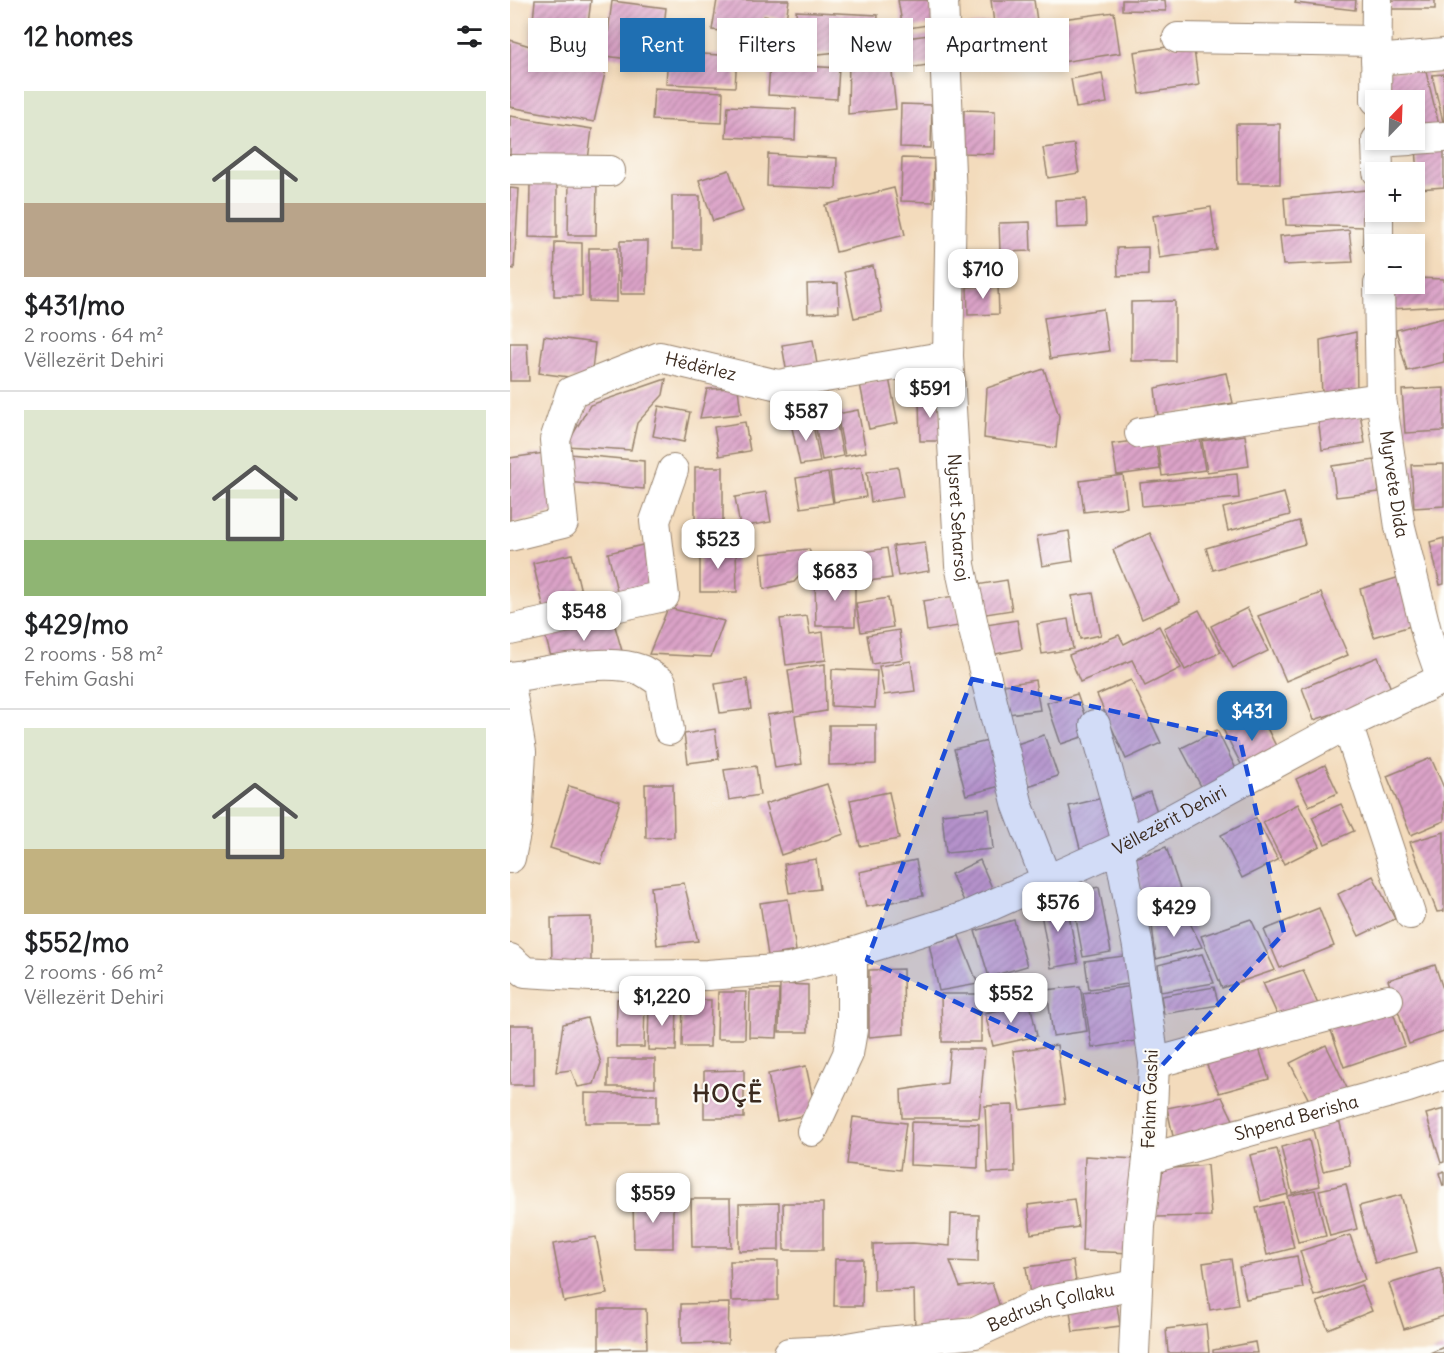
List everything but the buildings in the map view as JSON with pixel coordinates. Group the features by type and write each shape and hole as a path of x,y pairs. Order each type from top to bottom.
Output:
{"street":[{"name":"Nysret Seharsoj","path":"943,0 951,198 948,356 960,565 1018,807 1047,879"},
{"path":"1376,90 1377,0"},
{"path":"1178,38 1444,54"},
{"path":"1425,138 1444,137"},
{"path":"510,170 610,171"},
{"name":"Myrvete Dida","path":"1379,294 1381,398 1400,527 1428,639 1443,678"},
{"name":"Hëdërlez","path":"510,536 563,523 555,440 571,392 660,357 778,385 948,356"},
{"path":"1140,433 1381,398"},
{"path":"510,630 664,596 655,521 673,470"},
{"path":"510,677 596,665 616,664 641,670 661,682 669,730"},
{"name":"Vëllezërit Dehiri","path":"510,959 525,972 591,975 707,975 789,969 852,953 965,917 1123,845 1347,724 1443,678"},
{"path":"510,684 521,753 517,823 510,858"},
{"path":"1347,724 1410,914"},
{"name":"Fehim Gashi","path":"1095,725 1123,845 1154,1063 1148,1159 1140,1226 1134,1353"},
{"path":"812,1131 848,1054 852,1030 852,953"},
{"path":"1154,1063 1388,1000"},
{"name":"Shpend Berisha","path":"1148,1159 1444,1075"},
{"name":"Bedrush Çollaku","path":"789,1353 831,1352 877,1343 975,1333 1043,1302 1137,1285"}],"highlighted area":[{"path":"972,679 1240,740 1284,933 1140,1089 867,960"}],"district":[{"name":"HOÇË","path":"728,1094"}]}
